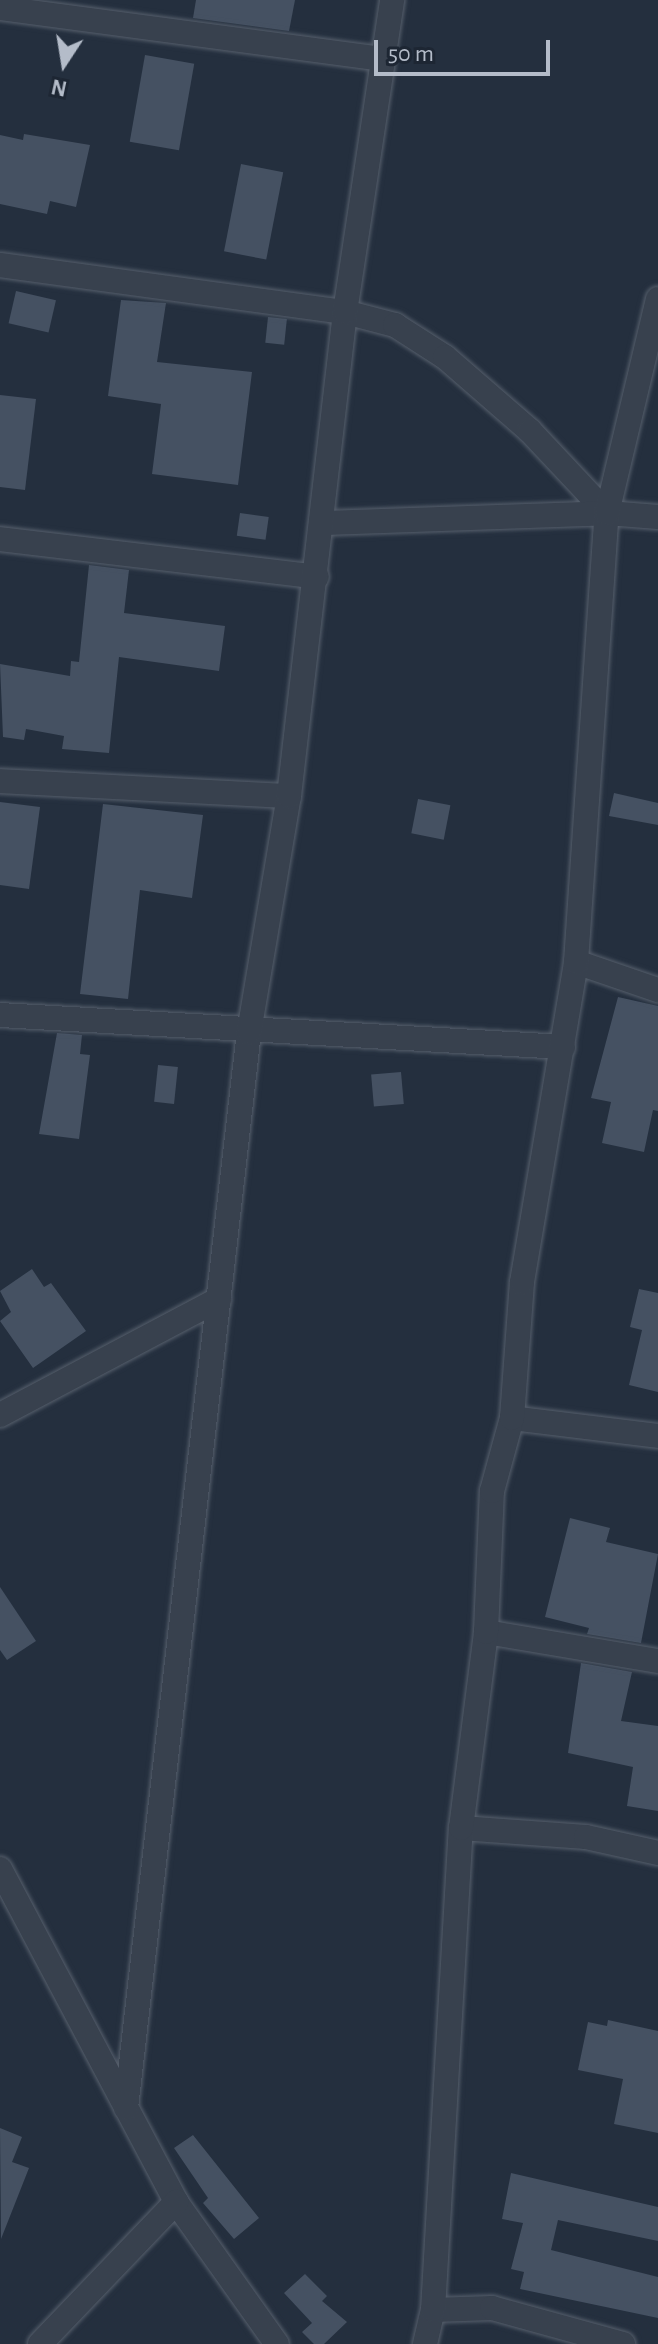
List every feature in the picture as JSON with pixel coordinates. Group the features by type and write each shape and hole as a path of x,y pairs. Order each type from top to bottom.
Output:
{"street":[{"path":"126,2108 249,1032 289,796 325,523 345,312 392,0"},
{"path":"0,8 383,59"},
{"path":"0,265 345,312 395,325 445,357 530,431 607,513"},
{"path":"425,2344 433,2310 461,1828 486,1632 492,1491 512,1418 522,1282 576,962 607,513 658,299"},
{"path":"325,523 607,513 658,517"},
{"path":"0,539 317,577"},
{"path":"0,781 289,796"},
{"path":"576,962 658,990"},
{"path":"0,1015 249,1032 563,1047"},
{"path":"0,1415 219,1299"},
{"path":"512,1418 658,1436"},
{"path":"486,1632 658,1661"},
{"path":"461,1828 586,1837 658,1853"},
{"path":"0,1869 176,2202 277,2344"},
{"path":"40,2344 176,2202"},
{"path":"433,2310 492,2308 623,2344"}],"building":[{"path":"196,0 295,0 289,31 193,18"},
{"path":"145,55 194,64 179,150 130,142"},
{"path":"24,134 90,145 76,207 50,201 47,214 0,204 0,135 23,140"},
{"path":"241,164 283,172 266,260 224,251"},
{"path":"16,291 56,300 49,332 9,323"},
{"path":"121,300 166,303 157,362 252,372 238,485 152,474 161,404 108,396"},
{"path":"268,317 287,319 284,345 265,343"},
{"path":"0,395 36,399 25,490 0,487"},
{"path":"240,513 269,517 266,540 237,536"},
{"path":"89,565 129,570 124,613 225,626 219,671 119,657 109,753 62,749 64,736 26,729 24,740 3,737 0,664 70,676 71,661 79,662"},
{"path":"614,793 658,803 658,825 609,816"},
{"path":"418,799 450,805 444,840 411,833"},
{"path":"0,802 40,807 29,889 0,885"},
{"path":"103,804 203,815 192,898 140,890 128,999 80,994"},
{"path":"618,997 658,1006 658,1111 653,1110 644,1152 602,1143 611,1102 591,1098"},
{"path":"57,1033 82,1035 80,1054 90,1055 79,1139 39,1134"},
{"path":"158,1065 178,1067 174,1104 154,1102"},
{"path":"401,1072 404,1104 374,1106 371,1075"},
{"path":"32,1269 44,1287 51,1283 86,1331 33,1368 0,1321 11,1312 0,1291"},
{"path":"639,1289 658,1293 658,1392 629,1385 642,1330 630,1327"},
{"path":"570,1518 610,1528 606,1542 658,1554 641,1643 587,1634 589,1628 545,1617"},
{"path":"0,1587 36,1641 7,1660 0,1650"},
{"path":"581,1663 632,1672 621,1721 658,1726 658,1811 627,1806 633,1767 568,1753"},
{"path":"608,2020 658,2031 658,2133 614,2124 623,2079 578,2070 588,2022 607,2026"},
{"path":"0,2128 22,2137 12,2162 29,2168 1,2239"},
{"path":"193,2135 259,2218 234,2239 203,2203 208,2198 174,2148"},
{"path":"511,2173 658,2207 658,2241 558,2220 551,2250 658,2277 658,2318 520,2289 524,2272 511,2269 523,2223 502,2219"},
{"path":"305,2274 327,2296 322,2301 347,2322 324,2344 314,2344 302,2332 312,2323 284,2293"}]}
